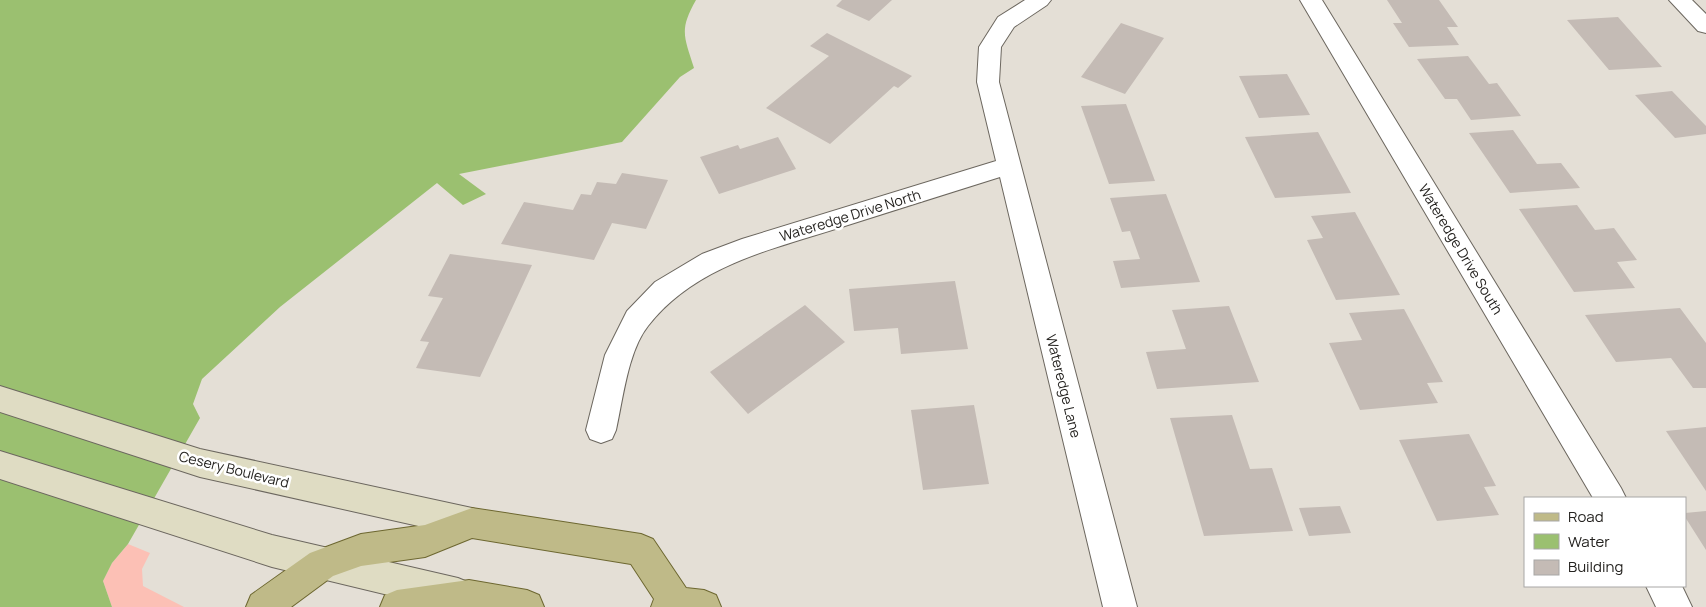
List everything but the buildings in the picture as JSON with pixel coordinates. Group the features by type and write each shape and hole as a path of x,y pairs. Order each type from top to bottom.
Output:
{"main road":[{"name":"Cesery Boulevard","path":"0,399 200,462 472,523"},
{"path":"0,465 160,517 322,564 469,598 527,607"},
{"path":"263,607 322,564 360,550 425,541 472,523 641,550 683,606"},
{"path":"396,607 469,598"}],"street":[{"path":"1010,165 988,82 990,47 1006,22 1040,0"},
{"name":"Wateredge Drive South","path":"1311,0 1609,497"},
{"path":"1680,0 1706,26"},
{"name":"Wateredge Drive North","path":"601,430 619,355 637,319 665,290 710,261 751,246 1010,165"},
{"name":"Wateredge Lane","path":"1010,165 1120,607"},
{"path":"1664,587 1675,607"}],"shaded area":[{"path":"128,544 150,553 142,569 143,586 184,607 112,607 103,581 112,563"}],"water":[{"path":"0,0 696,0 685,26 686,40 694,68 680,77 622,142 459,174 486,194 463,205 437,183 280,307 202,379 193,404 200,418 128,544 112,563 103,581 112,607 0,607"}]}
